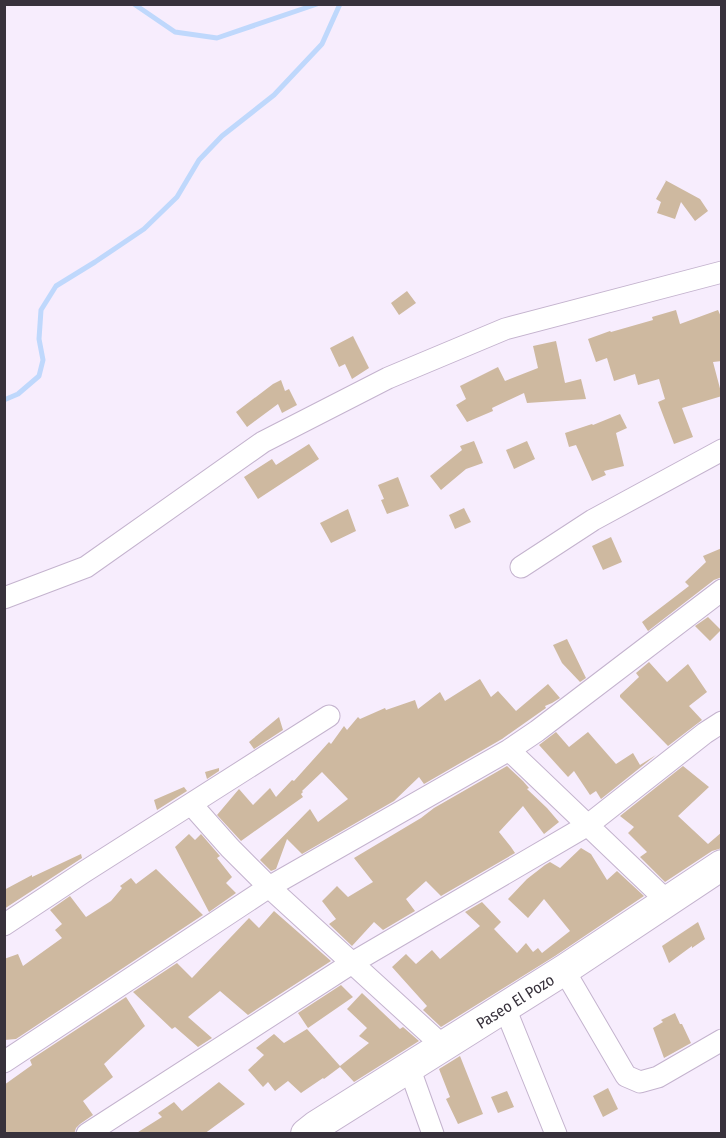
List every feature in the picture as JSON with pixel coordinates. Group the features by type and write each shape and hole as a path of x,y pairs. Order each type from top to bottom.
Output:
{"street":[{"path":"4,598 86,567 263,442 388,378 505,329 722,272"},
{"path":"521,567 593,519 722,450"},
{"path":"4,1062 269,887 509,750 722,590"},
{"path":"4,925 329,716"},
{"path":"87,1134 352,963 588,825 722,722"},
{"path":"509,750 667,901"},
{"path":"191,804 269,887 443,1046"},
{"name":"Paseo El Pozo","path":"314,1131 722,865"},
{"path":"564,970 626,1076 640,1082 658,1077 722,1040"},
{"path":"505,1008 556,1134"},
{"path":"409,1067 433,1134"}],"building":[{"path":"665,180 700,199 708,211 695,221 681,202 675,219 657,213 661,202 656,199"},
{"path":"407,291 416,303 399,315 391,303"},
{"path":"676,310 680,324 718,310 722,319 722,361 713,362 722,396 682,408 693,437 674,444 658,402 665,399 659,379 638,385 635,374 614,381 607,358 596,362 588,339 653,320 652,317"},
{"path":"353,336 369,368 352,379 345,364 339,367 330,348"},
{"path":"556,341 565,383 581,379 586,399 527,403 524,393 492,408 493,411 467,422 456,405 466,399 460,386 498,367 505,381 538,368 533,346"},
{"path":"281,380 285,391 289,389 297,405 282,413 278,404 247,427 236,412"},
{"path":"620,414 627,428 616,433 624,466 604,471 606,475 592,481 576,445 569,447 565,433"},
{"path":"474,441 483,463 466,469 441,490 430,476 462,450 460,446"},
{"path":"527,441 535,459 514,469 506,450"},
{"path":"309,444 319,459 258,499 244,477 272,459 276,465"},
{"path":"398,477 409,506 387,514 378,485"},
{"path":"464,508 471,522 455,529 449,515"},
{"path":"348,509 356,531 331,543 320,523"},
{"path":"611,537 622,562 603,570 592,546"},
{"path":"722,548 722,577 714,580 648,631 642,622 689,586 685,582 706,562 703,556"},
{"path":"708,617 721,630 710,641 695,626"},
{"path":"567,639 586,678 580,682 562,663 553,645"},
{"path":"649,662 667,682 688,664 707,692 689,706 702,720 668,746 620,697 639,677 636,673"},
{"path":"480,679 491,697 498,691 516,711 548,684 560,698 545,706 546,708 502,739 424,784 419,777 394,801 302,854 287,839 276,869 271,871 260,860 310,809 318,822 348,799 322,772 302,791 303,797 241,841 217,815 239,789 253,805 270,788 276,797 292,780 294,781 329,742 331,744 344,726 347,730 358,717 360,719 385,708 386,710 415,700 418,709 440,692 445,701"},
{"path":"279,717 283,730 254,749 249,742"},
{"path":"556,732 569,747 588,732 616,764 633,753 640,765 656,755 601,799 596,791 590,795 574,771 568,777 539,745"},
{"path":"507,766 559,822 544,834 523,806 499,832 515,853 441,896 426,881 406,899 415,911 383,930 374,922 352,946 329,924 336,919 322,901 337,886 348,897 373,882 354,858"},
{"path":"683,766 709,787 678,816 708,844 722,832 722,848 712,851 665,882 640,857 647,852 628,833 634,827 620,816"},
{"path":"219,768 219,771 207,779 205,772"},
{"path":"184,787 187,791 157,810 154,800"},
{"path":"189,834 195,840 201,834 220,856 217,858 232,877 226,883 236,893 209,912 175,847"},
{"path":"581,848 591,854 607,880 617,871 644,896 555,956 441,1027 423,1010 427,1006 392,967 406,954 416,964 432,950 440,959 480,926 465,912 482,902 501,922 494,929 517,953 526,943 533,952 538,948 542,953 570,931 544,899 528,918 508,899 527,879 545,865 550,862 560,868"},
{"path":"81,854 82,858 4,909 4,890"},
{"path":"156,869 203,915 16,1039 4,1040 4,959 18,954 23,966 62,938 55,930 62,924 50,910 70,896 86,917 111,901 122,888 120,886 131,878 136,884"},
{"path":"274,911 331,961 248,1015 220,991 188,1017 212,1038 198,1047 175,1027 172,1029 133,992 177,963 192,978 249,918 259,928"},
{"path":"698,922 705,939 669,963 662,946"},
{"path":"341,985 353,997 308,1028 298,1013"},
{"path":"362,993 400,1029 403,1027 419,1041 354,1082 340,1067 301,1093 288,1081 275,1091 268,1082 263,1087 248,1070 264,1055 256,1048 274,1034 284,1043 307,1029 340,1066 369,1043 359,1036 367,1028 347,1009"},
{"path":"126,997 145,1026 104,1064 113,1077 83,1101 93,1115 76,1128 74,1134 4,1134 4,1085 32,1065 30,1060"},
{"path":"675,1013 691,1043 664,1058 653,1028 663,1022 661,1020"},
{"path":"460,1056 483,1114 458,1124 446,1099 450,1097 439,1069"},
{"path":"219,1082 245,1104 204,1134 135,1134 162,1117 158,1113 174,1102 182,1111"},
{"path":"608,1088 618,1109 603,1117 593,1096"},
{"path":"507,1091 514,1107 498,1113 491,1097"}],"waterway":[{"path":"134,4 175,32 217,38 317,4"},
{"path":"4,400 18,394 39,376 43,360 39,339 41,310 56,286 144,229 177,197 199,160 222,136 274,95 322,44 340,4"}]}
